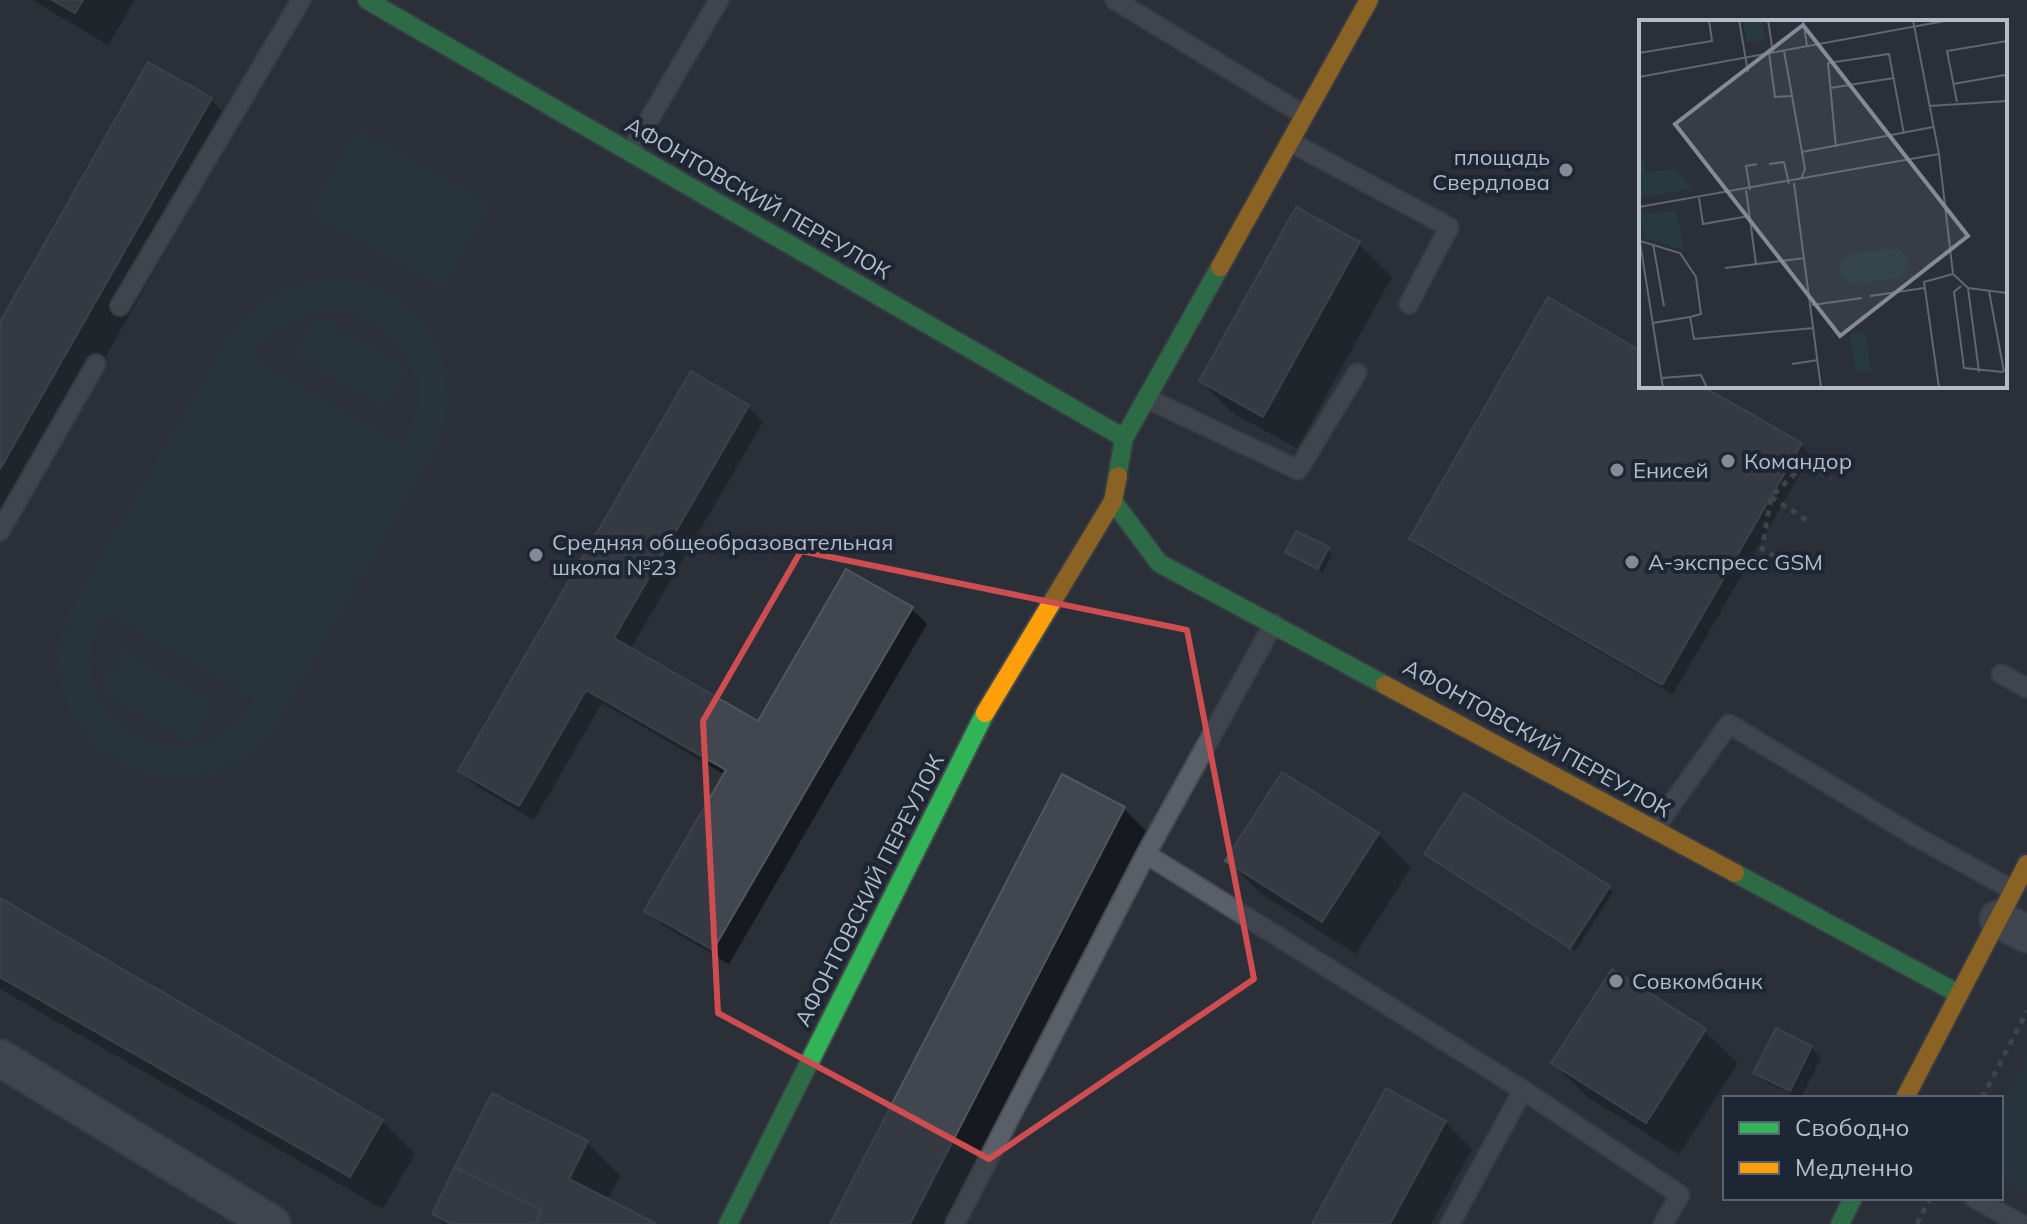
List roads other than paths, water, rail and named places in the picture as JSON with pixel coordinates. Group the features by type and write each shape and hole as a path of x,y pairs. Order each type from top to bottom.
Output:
{"street":[{"name":"АФОНТОВСКИЙ ПЕРЕУЛОК","path":"367,0 1124,438"},
{"name":"АФОНТОВСКИЙ ПЕРЕУЛОК","path":"728,1224 994,694 1113,501 1124,438 1369,0"},
{"name":"АФОНТОВСКИЙ ПЕРЕУЛОК","path":"1113,501 1159,563 1959,994"},
{"path":"1906,1096 1959,994 2013,914 2027,864"},
{"path":"0,1058 272,1224"},
{"path":"1840,1224 1852,1200"}],"lane":[{"path":"120,306 301,0"},
{"path":"630,152 719,0"},
{"path":"1115,0 1138,6 1304,115"},
{"path":"1290,142 1449,227 1409,304"},
{"path":"0,531 96,364"},
{"path":"1146,398 1298,470 1357,373"},
{"path":"955,1224 1146,854 1274,623"},
{"path":"2001,674 2027,688"},
{"path":"1654,829 1729,724 1913,835 2013,914"},
{"path":"1146,854 1523,1090 1680,1195 1663,1224"},
{"path":"1450,1224 1523,1090"},
{"path":"1978,1200 2021,1224"}],"place":[{"name":"площадь Свердлова","path":"1566,170"},
{"name":"Командор","path":"1728,461"},
{"name":"Енисей","path":"1617,470"},
{"name":"Средняя общеобразовательная школа №23","path":"536,555"},
{"name":"А-экспресс GSM","path":"1632,562"},
{"name":"Совкомбанк","path":"1616,981"}]}
